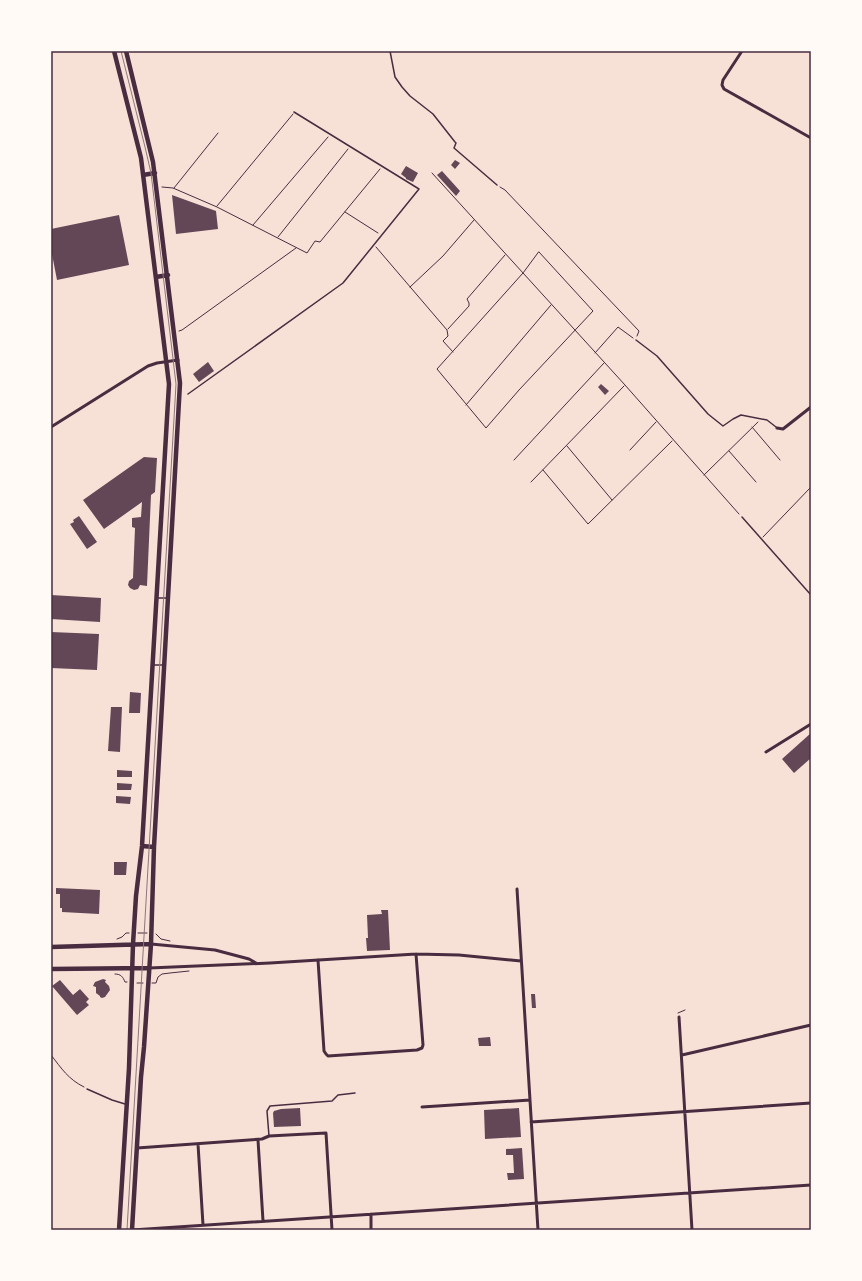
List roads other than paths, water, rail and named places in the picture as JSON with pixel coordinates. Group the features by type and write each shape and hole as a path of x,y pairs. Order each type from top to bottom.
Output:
{"main road":[{"path":"114,51 141,158 169,384 142,846 133,944 127,1105 120,1230"},
{"path":"126,51 148,137 155,173 180,383 154,847 151,944 132,1230"},
{"path":"143,175 155,173"},
{"path":"156,276 168,275"},
{"path":"142,846 154,847"},
{"path":"51,947 151,944"},
{"path":"51,969 149,968"}],"street":[{"path":"742,51 723,80 722,87 724,90 810,137 811,131"},
{"path":"51,427 148,366 178,360"},
{"path":"777,428 783,429 810,408"},
{"path":"766,752 811,724"},
{"path":"517,889 538,1230"},
{"path":"151,944 215,950 249,959 256,963"},
{"path":"149,968 416,954 459,955 521,961"},
{"path":"318,960 324,1051 328,1056 417,1050 422,1048 416,954"},
{"path":"679,1017 692,1230"},
{"path":"682,1055 811,1025"},
{"path":"422,1108 530,1100"},
{"path":"531,1122 811,1104"},
{"path":"138,1148 258,1140 269,1136 326,1133 332,1230"},
{"path":"258,1140 263,1221"},
{"path":"198,1144 203,1225"},
{"path":"132,1230 811,1186"},
{"path":"370,1214 371,1230"}],"lane":[{"path":"390,51 395,77 402,87 410,96 433,114 456,143 454,148 497,185"},
{"path":"188,394 342,283 419,189 294,112"},
{"path":"636,340 657,356 708,414 723,426 741,414 767,420 777,428"},
{"path":"742,517 811,595"},
{"path":"156,597 168,598"},
{"path":"152,664 165,665"},
{"path":"87,1089 127,1105"},
{"path":"269,1136 267,1111 270,1106 332,1101 338,1095 355,1093"}],"tram line":[{"path":"121,51 151,173 176,384 127,1230"}]}
